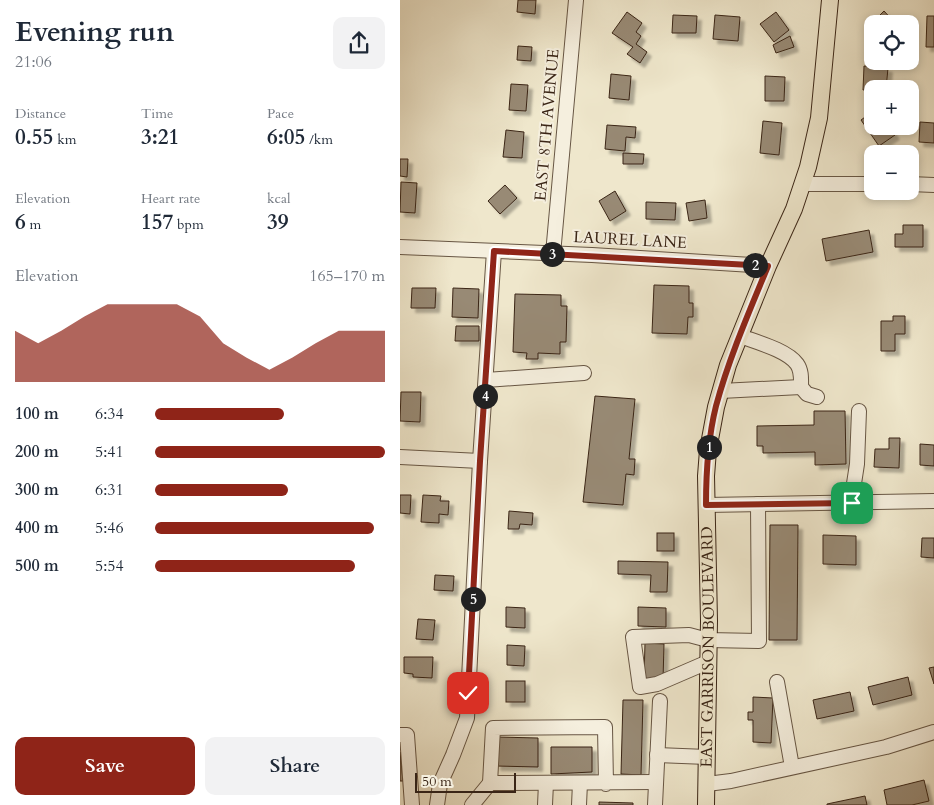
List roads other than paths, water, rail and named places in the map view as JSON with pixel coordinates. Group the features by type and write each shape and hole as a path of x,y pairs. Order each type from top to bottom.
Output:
{"main road":[{"name":"EAST GARRISON BOULEVARD","path":"706,805 708,640 706,505 708,450 716,407 740,336 803,184 819,118 830,0"}],"street":[{"name":"EAST 8TH AVENUE","path":"553,254 576,0"},
{"path":"803,184 864,184"},
{"path":"919,184 934,184"},
{"name":"LAUREL LANE","path":"400,247 768,266"},
{"path":"437,805 440,784 467,718 480,461 494,251"},
{"path":"740,336 776,350 790,358 798,365 801,374 801,388 807,394 817,397"},
{"path":"486,380 584,373"},
{"path":"721,391 801,388"},
{"path":"852,503 857,464 858,412"},
{"path":"400,457 480,461"},
{"path":"706,505 934,502"},
{"path":"708,662 657,684 640,687 633,637 688,635 708,640 759,641 758,504"},
{"path":"777,682 792,767"},
{"path":"655,805 660,702"},
{"path":"472,805 490,784 493,728 605,727 606,784"},
{"path":"707,784 731,781 886,746 934,732"},
{"path":"400,735 407,735 412,805"},
{"path":"657,755 707,757"},
{"path":"490,784 656,782"},
{"path":"545,805 546,783"},
{"path":"579,805 580,783"}]}
